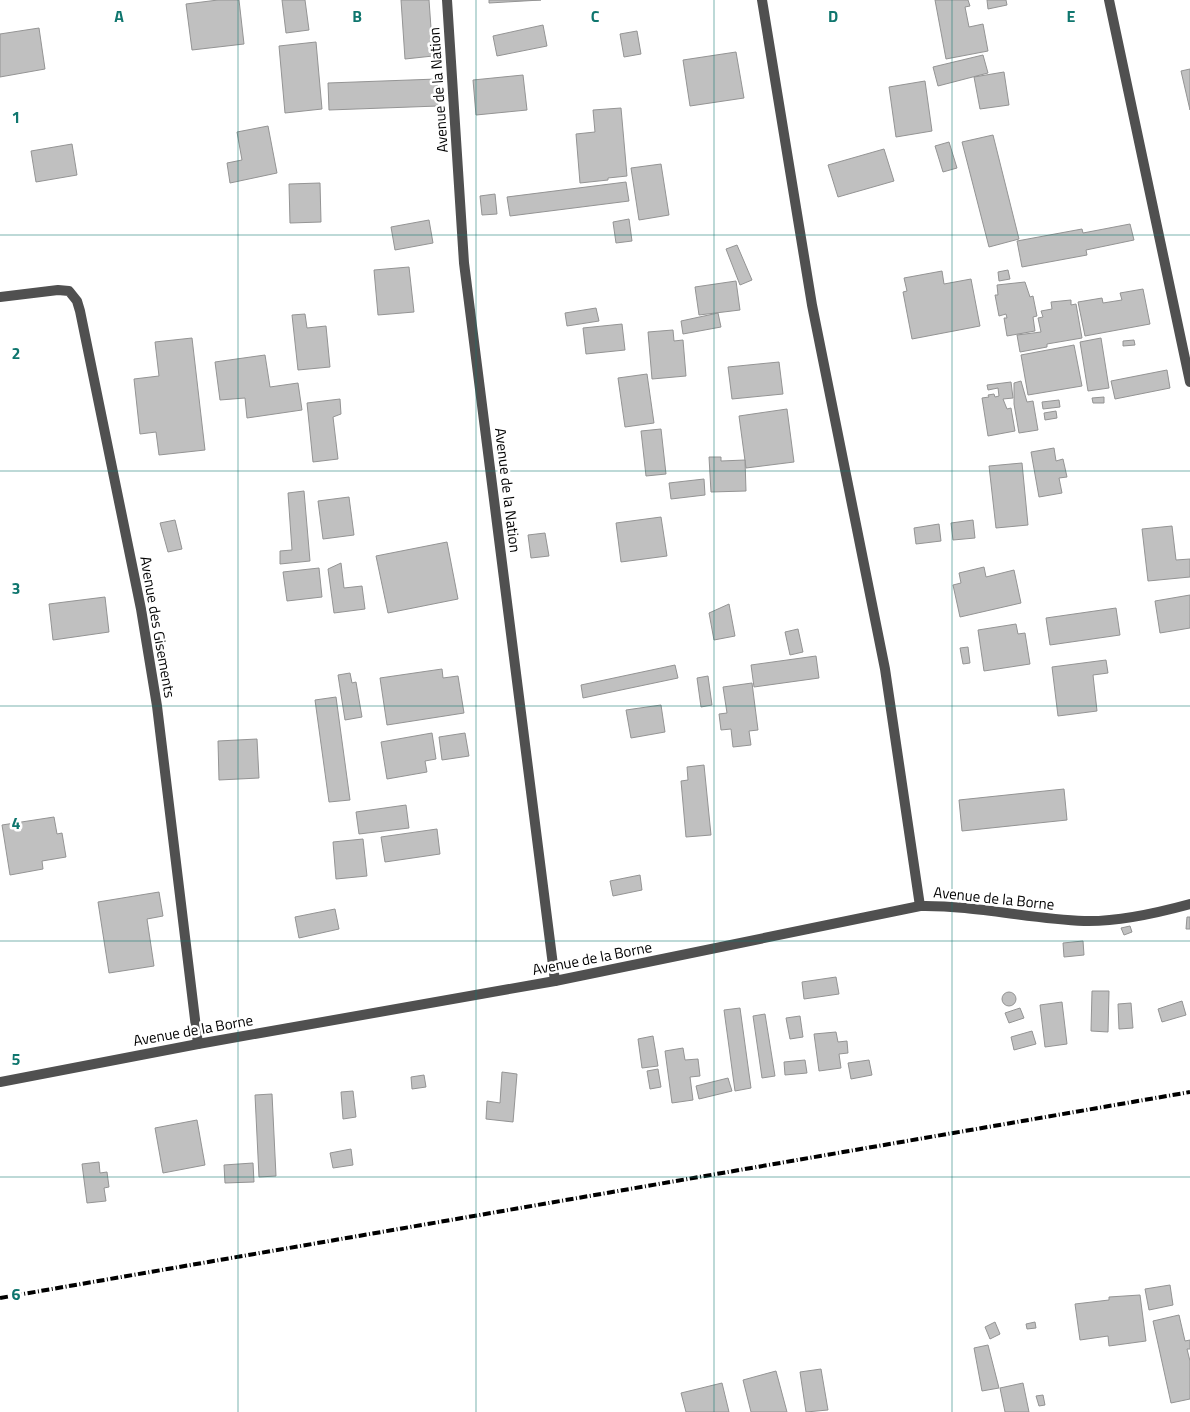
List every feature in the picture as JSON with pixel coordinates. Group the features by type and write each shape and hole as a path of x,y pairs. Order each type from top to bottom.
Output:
{"street":[{"name":"Avenue de la Nation","path":"447,0 464,263 555,981"},
{"path":"762,0 812,305 885,669 920,906"},
{"path":"1109,0 1190,382"},
{"name":"Avenue des Gisements","path":"0,297 58,290 69,291 77,301 80,311 141,609 157,706 198,1044"},
{"name":"Avenue de la Borne","path":"0,1082 198,1044 555,981 920,906 942,906 1086,921 1165,911 1190,904"}],"building":[{"path":"218,0 239,0 244,44 192,50 186,4"},
{"path":"282,0 305,0 309,30 286,33"},
{"path":"401,0 429,0 433,56 405,59"},
{"path":"489,0 541,0 489,3"},
{"path":"935,0 968,0 970,6 965,7 969,27 983,24 988,51 946,59"},
{"path":"987,0 1006,0 1007,5 988,9"},
{"path":"543,25 547,46 497,56 493,36"},
{"path":"39,28 45,69 0,77 0,34"},
{"path":"637,31 641,54 624,57 620,34"},
{"path":"316,42 322,109 285,113 279,46"},
{"path":"736,52 744,98 690,106 683,60"},
{"path":"983,55 988,73 938,86 933,67"},
{"path":"1190,69 1190,110 1181,71"},
{"path":"1004,72 1009,105 980,109 974,77"},
{"path":"523,75 527,110 476,115 473,80"},
{"path":"437,79 438,106 329,110 328,83"},
{"path":"925,81 932,131 896,137 889,87"},
{"path":"621,108 627,176 580,183 576,134 595,132 593,110"},
{"path":"268,126 277,173 230,183 227,163 242,160 237,132"},
{"path":"993,135 1019,239 989,247 962,142"},
{"path":"949,142 957,168 943,172 935,146"},
{"path":"72,144 77,175 36,182 31,151"},
{"path":"884,149 894,181 838,197 828,165"},
{"path":"661,164 669,215 639,220 631,168"},
{"path":"626,182 629,201 510,216 507,197"},
{"path":"320,183 321,222 290,223 289,184"},
{"path":"495,194 497,214 482,215 480,196"},
{"path":"629,219 632,241 616,243 613,222"},
{"path":"429,220 433,243 395,250 391,227"},
{"path":"1130,224 1134,240 1086,250 1087,255 1022,267 1017,241 1082,229 1083,233"},
{"path":"737,245 752,280 740,285 726,249"},
{"path":"409,267 414,312 378,315 374,270"},
{"path":"1008,270 1010,279 999,281 998,272"},
{"path":"942,271 944,284 971,279 980,326 912,339 903,292 907,291 904,278"},
{"path":"736,281 740,310 699,315 695,287"},
{"path":"1025,282 1030,297 1033,296 1037,316 1033,317 1035,331 1007,336 1004,318 1007,318 1006,314 999,316 995,295 998,295 997,285"},
{"path":"1143,289 1150,324 1085,336 1078,302 1102,298 1103,303 1122,300 1120,293"},
{"path":"1071,300 1071,305 1076,304 1082,338 1047,344 1047,347 1020,352 1017,335 1041,332 1038,318 1043,317 1041,311 1052,309 1051,302"},
{"path":"596,308 599,321 567,326 565,313"},
{"path":"718,313 721,327 683,334 681,321"},
{"path":"305,314 307,328 326,326 330,367 298,370 292,315"},
{"path":"622,324 625,350 586,354 583,328"},
{"path":"673,330 674,341 683,340 686,376 652,379 648,332"},
{"path":"192,338 205,450 159,455 156,432 140,434 134,379 159,376 155,342"},
{"path":"1101,338 1109,388 1088,391 1080,342"},
{"path":"1134,340 1135,345 1123,346 1123,341"},
{"path":"1074,345 1082,386 1028,395 1021,355"},
{"path":"265,355 270,387 298,383 302,410 247,418 245,398 220,400 215,362"},
{"path":"779,362 783,394 732,399 728,367"},
{"path":"1167,370 1170,388 1115,399 1111,381"},
{"path":"647,374 654,423 625,427 618,378"},
{"path":"1021,381 1027,402 1033,401 1038,430 1019,433 1014,404 1014,383"},
{"path":"1011,382 1013,398 1003,399 1007,409 1011,408 1015,431 988,436 982,398 994,394 995,397 999,396 998,388 988,390 987,385"},
{"path":"1104,397 1104,403 1093,403 1092,398"},
{"path":"340,399 341,414 333,417 338,459 313,462 307,403"},
{"path":"1059,400 1060,407 1043,409 1042,402"},
{"path":"787,409 794,462 746,468 739,416"},
{"path":"1056,411 1057,418 1045,420 1044,413"},
{"path":"661,429 666,474 646,476 641,431"},
{"path":"1054,448 1056,461 1063,459 1067,477 1059,478 1062,493 1039,497 1031,452"},
{"path":"709,457 721,457 721,461 745,460 746,491 711,492"},
{"path":"1022,463 1028,525 996,528 989,466"},
{"path":"704,479 705,495 671,499 669,483"},
{"path":"304,491 310,561 280,564 280,551 292,550 288,493"},
{"path":"349,497 354,535 323,539 318,501"},
{"path":"661,517 667,556 621,562 616,523"},
{"path":"175,520 182,549 168,552 160,523"},
{"path":"973,520 975,538 953,540 951,523"},
{"path":"939,524 941,541 916,544 914,528"},
{"path":"1172,526 1176,560 1190,559 1190,577 1148,581 1142,529"},
{"path":"545,533 549,556 531,558 528,535"},
{"path":"447,542 458,599 388,613 376,556"},
{"path":"341,563 344,588 362,586 365,609 334,613 328,569"},
{"path":"984,567 986,577 1014,570 1021,603 960,617 953,585 961,583 959,573"},
{"path":"319,568 322,597 287,601 283,572"},
{"path":"1190,595 1190,628 1160,633 1155,601"},
{"path":"105,597 109,632 53,640 49,604"},
{"path":"729,604 735,636 714,640 709,613"},
{"path":"1116,608 1120,635 1050,645 1046,618"},
{"path":"1016,624 1018,634 1025,633 1030,664 984,671 978,630"},
{"path":"798,629 803,652 790,655 785,632"},
{"path":"968,647 970,663 963,664 960,648"},
{"path":"816,656 819,678 754,687 751,665"},
{"path":"1106,660 1108,673 1093,675 1097,711 1058,716 1052,667"},
{"path":"675,665 678,678 583,698 581,685"},
{"path":"442,669 443,678 458,676 464,713 387,725 380,678"},
{"path":"350,673 352,683 356,682 362,717 345,720 338,675"},
{"path":"708,676 712,705 701,707 697,678"},
{"path":"752,683 758,730 749,731 751,745 733,747 731,729 721,730 719,714 727,713 723,687"},
{"path":"336,697 350,800 329,802 315,700"},
{"path":"661,705 665,732 631,738 626,710"},
{"path":"432,733 436,759 425,761 427,772 387,779 381,742"},
{"path":"465,733 469,756 442,760 439,737"},
{"path":"257,739 259,778 219,780 218,741"},
{"path":"704,765 711,835 686,837 681,781 688,780 687,767"},
{"path":"1064,789 1067,820 962,831 959,800"},
{"path":"406,805 409,828 359,834 356,812"},
{"path":"54,817 57,834 62,833 66,857 42,861 43,869 10,875 2,825"},
{"path":"437,829 440,854 385,862 381,837"},
{"path":"363,839 367,876 336,879 333,842"},
{"path":"640,875 642,890 613,896 610,881"},
{"path":"159,892 163,916 147,919 154,966 109,973 98,902"},
{"path":"335,909 339,929 299,938 295,917"},
{"path":"1187,917 1190,917 1190,929 1186,929"},
{"path":"1130,926 1132,932 1124,935 1121,928"},
{"path":"1083,941 1084,955 1064,957 1063,943"},
{"path":"836,977 839,994 804,999 802,982"},
{"path":"1092,991 1109,991 1108,1032 1091,1031"},
{"path":"1006,992 1012,992 1016,999 1012,1006 1006,1006 1002,1002 1002,996"},
{"path":"1182,1001 1186,1015 1162,1022 1158,1009"},
{"path":"1062,1002 1067,1044 1045,1047 1040,1005"},
{"path":"1131,1003 1133,1028 1119,1029 1118,1004"},
{"path":"740,1008 751,1088 735,1091 724,1010"},
{"path":"1020,1008 1024,1018 1009,1023 1005,1013"},
{"path":"765,1014 775,1076 762,1078 753,1016"},
{"path":"800,1016 803,1037 790,1039 786,1018"},
{"path":"1032,1031 1036,1044 1014,1050 1011,1037"},
{"path":"836,1032 838,1042 847,1041 848,1053 839,1054 841,1068 819,1071 814,1034"},
{"path":"653,1036 658,1066 642,1068 638,1039"},
{"path":"683,1048 685,1060 698,1059 700,1076 690,1077 693,1100 672,1103 665,1051"},
{"path":"805,1060 807,1073 785,1075 784,1062"},
{"path":"869,1060 872,1075 851,1079 848,1063"},
{"path":"658,1069 661,1087 650,1089 647,1071"},
{"path":"502,1072 517,1074 513,1122 486,1119 487,1101 500,1103"},
{"path":"424,1075 426,1087 412,1089 411,1077"},
{"path":"728,1078 732,1091 699,1099 696,1086"},
{"path":"353,1091 356,1117 343,1119 341,1092"},
{"path":"272,1094 276,1176 259,1177 255,1095"},
{"path":"197,1120 205,1165 163,1173 155,1128"},
{"path":"351,1149 353,1165 333,1168 330,1153"},
{"path":"99,1162 100,1173 107,1172 109,1187 104,1188 106,1201 87,1203 82,1164"},
{"path":"253,1163 254,1182 225,1183 224,1165"},
{"path":"1170,1285 1173,1305 1149,1310 1145,1289"},
{"path":"1140,1295 1146,1341 1109,1346 1108,1336 1080,1340 1075,1304 1109,1300 1109,1297"},
{"path":"1179,1315 1185,1341 1190,1340 1190,1349 1187,1349 1190,1361 1190,1399 1171,1403 1153,1321"},
{"path":"995,1322 1000,1334 990,1339 985,1327"},
{"path":"1035,1322 1036,1328 1027,1329 1026,1324"},
{"path":"988,1345 999,1388 982,1391 974,1348"},
{"path":"821,1369 828,1410 806,1412 800,1372"},
{"path":"776,1371 787,1412 751,1412 743,1380"},
{"path":"722,1383 729,1412 686,1412 681,1393"},
{"path":"1023,1383 1029,1412 1005,1412 1000,1388"},
{"path":"1043,1395 1045,1405 1039,1406 1036,1396"}],"railway":[{"path":"0,1298 1190,1092"}]}
